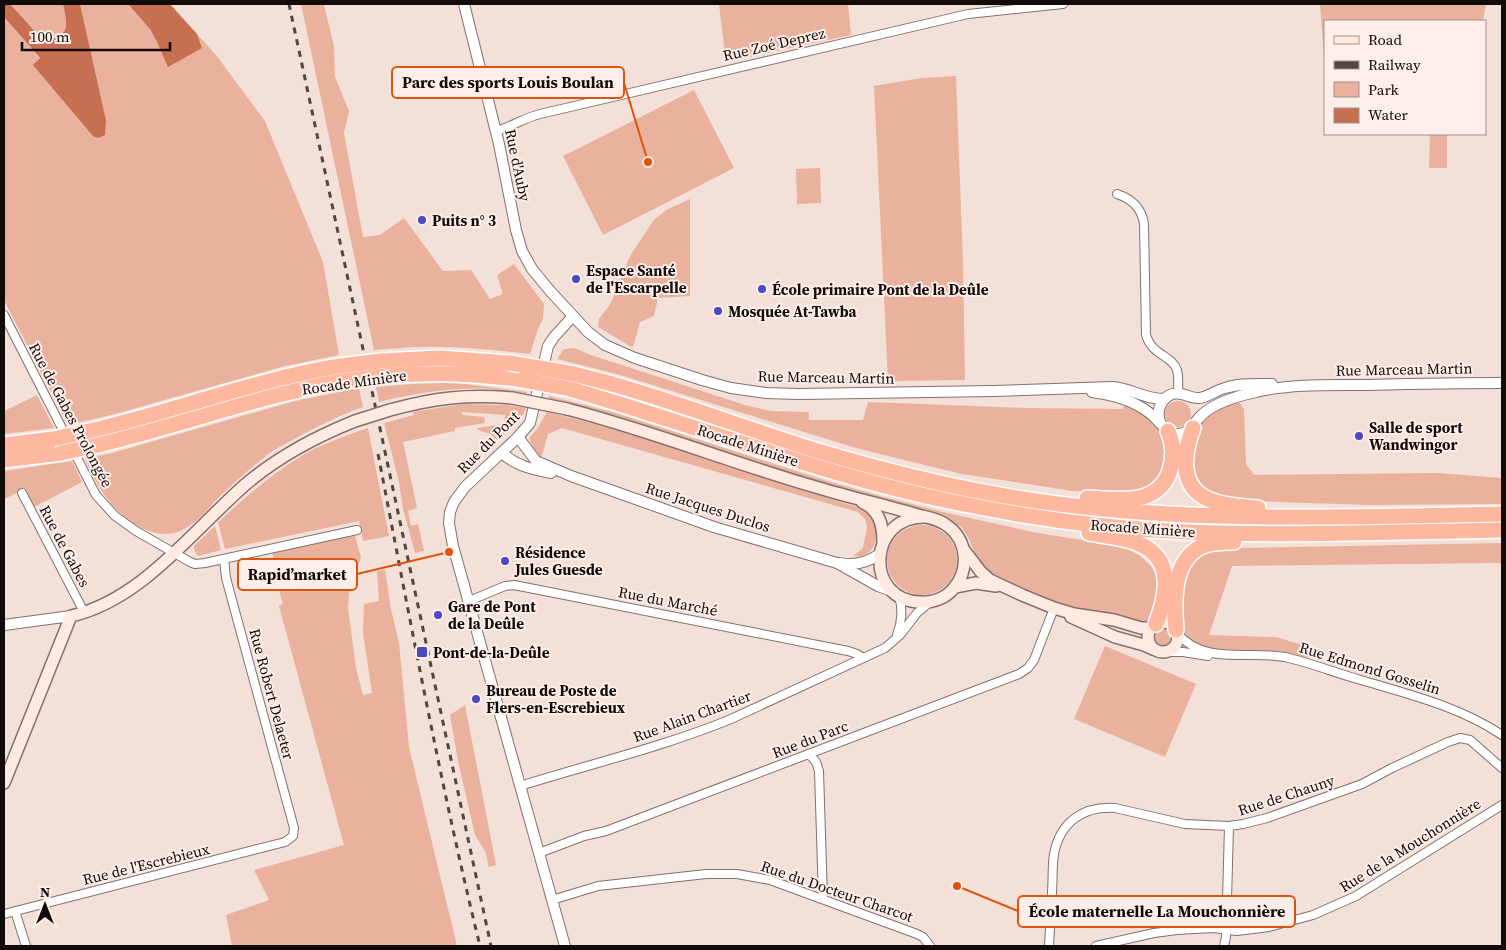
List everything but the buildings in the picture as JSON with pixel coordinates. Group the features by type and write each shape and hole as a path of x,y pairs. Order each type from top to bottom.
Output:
{"highway":[{"name":"Rocade Minière","path":"4,445 53,439 138,420 257,384 302,373 342,374 382,369 439,358 481,360 510,363 572,382 651,413 824,470 944,500 1039,518 1140,529 1223,533 1502,530"},
{"name":"Rocade Minière","path":"382,369 572,382 645,394 863,464 938,483 1006,496 1088,508 1163,514 1252,517 1502,514"},
{"name":"Rocade Minière","path":"4,460 61,453 138,435 342,374"},
{"path":"1195,424 1185,454 1185,469 1191,484 1209,500 1221,504 1244,507 1378,516"},
{"path":"1006,496 1041,495 1128,499 1151,495 1163,485 1171,468 1173,446 1164,426"},
{"path":"944,500 1001,518 1121,538 1143,545 1161,562 1165,574 1166,594 1154,626"},
{"path":"1177,632 1177,580 1188,558 1205,545 1224,542 1320,541 1380,532"}],"main road":[{"path":"4,782 70,616 106,604 125,593 156,569 243,488 274,463 313,440 355,422 422,402 458,397 492,396 567,409 641,430 781,477 939,521 951,528 981,572 990,580 1003,587 1054,608 1099,630 1161,652 1168,652 1176,645 1177,632 1168,623 1161,622 1154,626 1141,628 1114,620 1054,608"},
{"path":"849,497 870,506 877,513 882,528 883,542 879,564 883,578 888,586 897,594 908,600 917,602 932,601 946,595 960,580 964,566 963,548"},
{"path":"883,542 892,529 901,523 910,519 926,517"},
{"path":"954,587 964,584 1003,587"},
{"path":"1153,648 1148,642 1148,637 1154,626"}],"street":[{"name":"Rue d'Auby","path":"464,4 496,131 522,251 532,269 573,316"},
{"name":"Rue Zoé Deprez","path":"496,131 528,117 540,114 968,14 1063,4"},
{"path":"1117,194 1132,201 1143,216 1146,335 1152,348 1175,365 1177,371 1178,394 1170,395 1158,409 1164,426"},
{"name":"Rue de Gabes Prolongée","path":"4,315 100,500 121,521 194,564 357,530"},
{"name":"Rue Marceau Martin","path":"573,316 599,342 616,351 702,380 750,391 799,394 1118,388 1148,397 1165,399"},
{"name":"Rue du Pont","path":"469,601 449,528 452,507 464,487 527,428 532,419 548,346 573,316"},
{"name":"Rue Marceau Martin","path":"1178,394 1190,397 1203,397 1220,389 1237,386 1280,384 1306,386 1502,383"},
{"name":"Rue Marceau Martin","path":"1068,390 1100,393 1125,400 1144,409 1164,426 1179,434 1188,432 1209,410 1238,396 1306,386"},
{"path":"1190,397 1197,407 1198,414 1195,424"},
{"name":"Rue Jacques Duclos","path":"518,437 536,461 571,476 714,527 837,563 897,594"},
{"name":"Rue Jacques Duclos","path":"502,453 509,460 520,465 571,476"},
{"name":"Rue de Gabes","path":"22,493 84,612"},
{"name":"Rue Jacques Duclos","path":"837,563 851,564 863,562 880,554"},
{"name":"Rue Robert Delaeter","path":"224,559 226,578 294,828 293,836"},
{"name":"Rue du Marché","path":"469,601 505,586 514,585 848,651 863,658"},
{"path":"893,641 900,628 901,619 901,606 897,594"},
{"path":"469,601 564,946"},
{"name":"Rue Alain Chartier","path":"520,786 640,750 718,724 884,648 893,641 917,612 932,601"},
{"name":"Rue du Parc","path":"539,853 584,836 606,831 1024,671 1034,660 1054,608"},
{"path":"4,625 70,616"},
{"name":"Rue Edmond Gosselin","path":"1177,632 1182,639 1194,648 1222,655"},
{"name":"Rue Edmond Gosselin","path":"1168,652 1183,652 1205,656 1275,656 1288,658 1453,708 1502,735"},
{"name":"Rue de Chauny","path":"1049,946 1054,852 1063,830 1076,817 1092,810 1115,808 1176,823 1194,825 1229,826 1244,824 1267,818 1362,784 1457,738 1467,738 1470,740 1502,768"},
{"path":"809,754 816,762 819,771 823,899"},
{"name":"Rue de la Mouchonnière","path":"1096,946 1168,931 1206,928 1237,931 1268,927 1299,919 1356,896 1502,805"},
{"path":"1224,946 1226,940 1229,826"},
{"name":"Rue de l'Escrebieux","path":"4,914 286,842 293,836"},
{"name":"Rue du Docteur Charcot","path":"552,900 598,886 723,873 745,874 823,899 917,934 923,937 930,946"},
{"path":"15,911 26,946"}],"green space":[{"path":"10,4 63,4 66,30 58,36 41,38"},
{"path":"80,4 128,4 150,29 157,42 202,48 197,34 216,55 265,121 323,262 339,355 285,366 115,414 68,425 4,300 4,17 40,59 34,66 106,120"},
{"path":"301,4 324,4 334,46 335,77 349,111 344,133 363,237 380,235 404,218 443,271 471,270 490,299 503,294 497,275 514,264 544,304 543,319 530,354 449,347 374,350"},
{"path":"719,4 848,4 851,35 726,62"},
{"path":"1320,4 1486,4 1483,20 1324,20 1324,58"},
{"path":"956,76 965,380 888,381 874,86 921,78"},
{"path":"694,90 734,168 603,235 563,156"},
{"path":"1430,135 1447,135 1447,168 1429,168"},
{"path":"820,168 821,203 797,204 796,169"},
{"path":"690,199 690,296 658,298 654,316 640,322 633,347 630,346 598,327 599,319 611,303 630,256 653,221 666,210"},
{"path":"574,348 745,405 771,411 809,412 809,420 863,420 868,402 1026,408 1123,409 1125,404 1149,418 1164,436 1168,445 1165,468 1156,483 1145,490 1112,493 1073,491 962,474 856,448 617,374 557,359 564,349"},
{"path":"442,383 527,392 526,394 491,389 449,390 421,393 379,402 376,387"},
{"path":"359,388 363,407 325,423 273,451 236,481 197,520 182,530 172,533 152,532 133,523 124,516 102,492 85,459 295,401"},
{"path":"37,395 54,428 4,434 4,411"},
{"path":"549,396 616,413 827,481 884,497 1032,532 1128,549 1140,556 1151,566 1158,578 1161,591 1152,619 1147,623 1138,624 1084,612 1060,605 991,576 978,560 967,535 961,527 943,516 909,508 785,471 616,416 548,398"},
{"path":"1178,401 1187,405 1191,414 1187,423 1178,427 1169,423 1165,414 1169,405"},
{"path":"1238,401 1244,409 1246,464 1254,475 1437,473 1502,478 1502,504 1371,505 1246,501 1225,499 1210,494 1200,485 1192,469 1194,436 1202,423 1214,411"},
{"path":"463,404 506,405 526,408 523,415 497,440 490,434 477,428 504,424 505,415 461,412 463,415 484,417 485,423 455,428 455,431 403,442 417,508 408,511 411,526 418,524 424,551 415,553 384,423 414,415 413,412"},
{"path":"547,412 625,433 863,509 874,522 876,529 875,543 867,553 861,556 853,556 863,548 867,527 865,519 858,512 562,428 548,434 541,459 535,452 529,438"},
{"path":"368,428 389,536 363,541 359,521 225,549 218,522 252,492 301,456"},
{"path":"72,461 82,482 34,507 25,489 4,499 4,471"},
{"path":"922,525 935,528 947,535 954,547 957,560 954,573 947,585 935,592 922,595 909,592 897,585 890,573 887,560 890,547 897,535 909,528"},
{"path":"215,526 221,550 197,555 194,546"},
{"path":"355,536 361,557 350,581 348,608 356,668 363,695 372,693 363,633 364,604 379,601 377,571 385,570 399,643 409,747 457,946 232,946 226,915 269,900 254,870 344,845 279,606 283,604 275,576 278,575 272,551 339,537"},
{"path":"1502,543 1502,563 1232,566 1209,635 1276,637 1313,648 1311,656 1307,658 1281,651 1205,649 1189,639 1183,631 1181,589 1187,571 1194,559 1204,553 1219,549 1240,548"},
{"path":"1163,629 1171,637 1163,645 1155,637"},
{"path":"1105,646 1196,684 1165,757 1074,719"},
{"path":"465,705 496,865 489,867 485,851 475,835 458,761 450,715"}],"water":[{"path":"4,4 10,4 41,38 51,38 62,34 65,30 66,19 63,4 80,4 106,120 105,135 98,138 93,136 33,65 40,58 4,17"},
{"path":"128,4 170,4 197,34 202,48 168,67 150,29"}],"railway":[{"path":"289,4 491,946"},
{"path":"378,454 439,762 480,946"}],"place":[{"name":"Parc des sports Louis Boulan","path":"648,162"},
{"name":"Puits n° 3","path":"422,220"},
{"name":"Espace Santé de l'Escarpelle","path":"576,279"},
{"name":"École primaire Pont de la Deûle","path":"762,289"},
{"name":"Mosquée At-Tawba","path":"718,311"},
{"name":"Salle de sport Wandwingor","path":"1359,436"},
{"name":"Rapid’market","path":"449,552"},
{"name":"Résidence Jules Guesde","path":"505,561"},
{"name":"Gare de Pont de la Deûle","path":"438,615"},
{"name":"Pont-de-la-Deûle","path":"422,652"},
{"name":"Bureau de Poste de Flers-en-Escrebieux","path":"476,699"},
{"name":"École maternelle La Mouchonnière","path":"957,886"}]}
